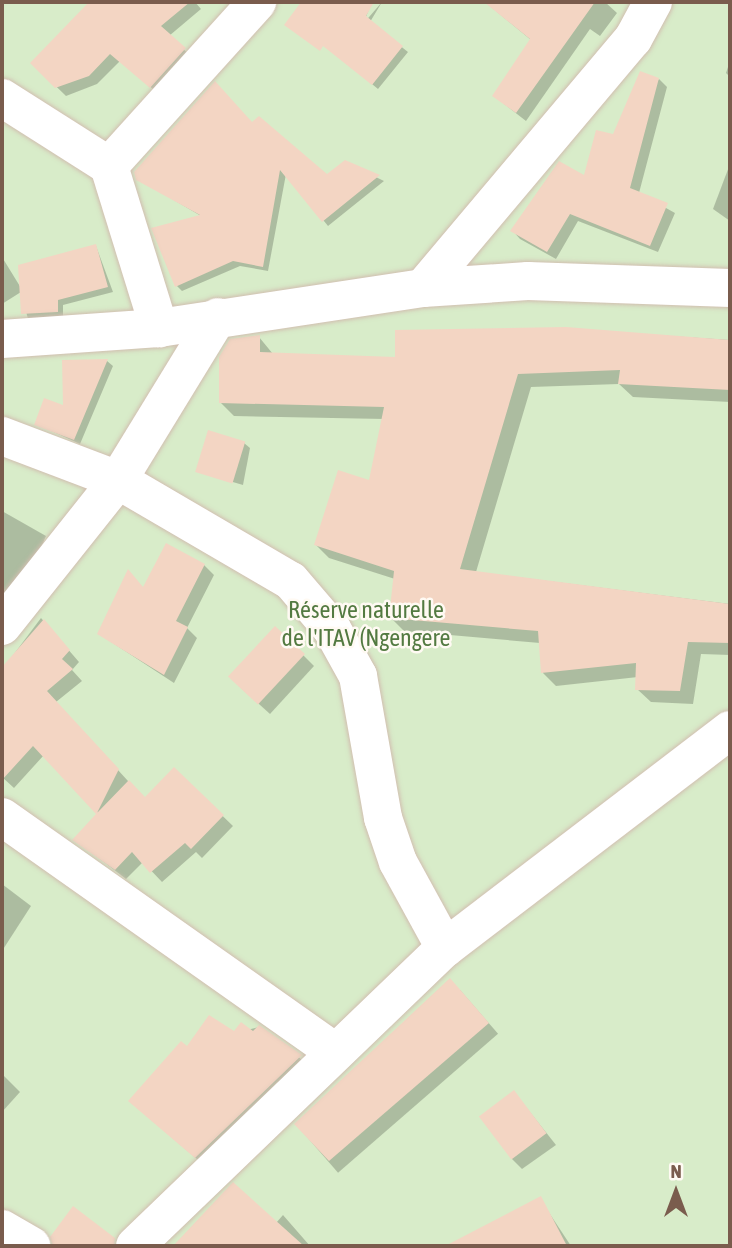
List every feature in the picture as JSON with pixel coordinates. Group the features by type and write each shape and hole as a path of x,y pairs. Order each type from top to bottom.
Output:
{"street":[{"path":"109,166 257,2"},
{"path":"423,288 633,39 653,2"},
{"path":"2,98 109,166 159,328"},
{"path":"2,339 159,328 423,288 528,281 730,288"},
{"path":"2,626 118,480 218,317"},
{"path":"2,436 118,480 291,582 332,629 358,676 383,818 398,862 446,948"},
{"path":"135,1246 446,948 730,730"},
{"path":"2,817 335,1052"},
{"path":"2,1228 31,1246"}],"green space":[{"name":"Réserve naturelle de l'ITAV (Ngengere","path":"2,2 730,2 730,1246 2,1246"}],"building":[{"path":"89,2 190,2 161,26 186,48 150,88 110,54 89,76 55,88 30,63"},
{"path":"301,2 374,2 366,16 403,46 372,85 323,46 320,51 284,25"},
{"path":"484,2 595,2 516,113 492,96 530,39"},
{"path":"640,71 659,78 630,188 668,203 650,246 570,214 547,252 510,231 559,161 584,175 596,130 613,134"},
{"path":"215,81 252,122 259,116 327,174 345,160 380,175 322,222 280,170 263,267 233,261 175,287 151,228 200,215 136,180 134,172"},
{"path":"96,244 108,287 58,300 58,312 21,314 18,265"},
{"path":"566,327 730,340 730,390 618,384 620,370 518,374 460,569 730,604 730,643 688,642 680,691 635,690 636,663 541,673 538,631 389,618 394,571 314,545 338,470 369,480 384,407 219,403 219,357 230,339 260,335 260,352 395,357 395,330"},
{"path":"108,359 74,440 34,425 44,398 63,405 62,360"},
{"path":"208,430 245,441 232,483 195,472"},
{"path":"166,543 205,564 176,621 188,627 164,675 97,634 128,569 143,587"},
{"path":"44,619 70,650 62,659 73,669 47,691 119,769 97,813 129,780 145,797 174,767 224,815 191,849 185,843 150,873 132,852 115,870 72,840 96,814 33,746 2,780 2,667"},
{"path":"275,626 305,654 258,704 228,676"},
{"path":"450,978 489,1023 329,1161 294,1124"},
{"path":"209,1015 234,1031 241,1022 253,1031 259,1025 302,1055 195,1158 128,1101 181,1041 187,1046"},
{"path":"514,1090 546,1133 511,1160 479,1116"},
{"path":"233,1182 304,1246 173,1246"},
{"path":"541,1196 567,1246 445,1246"},
{"path":"73,1206 115,1238 114,1246 53,1246 50,1237"}]}
